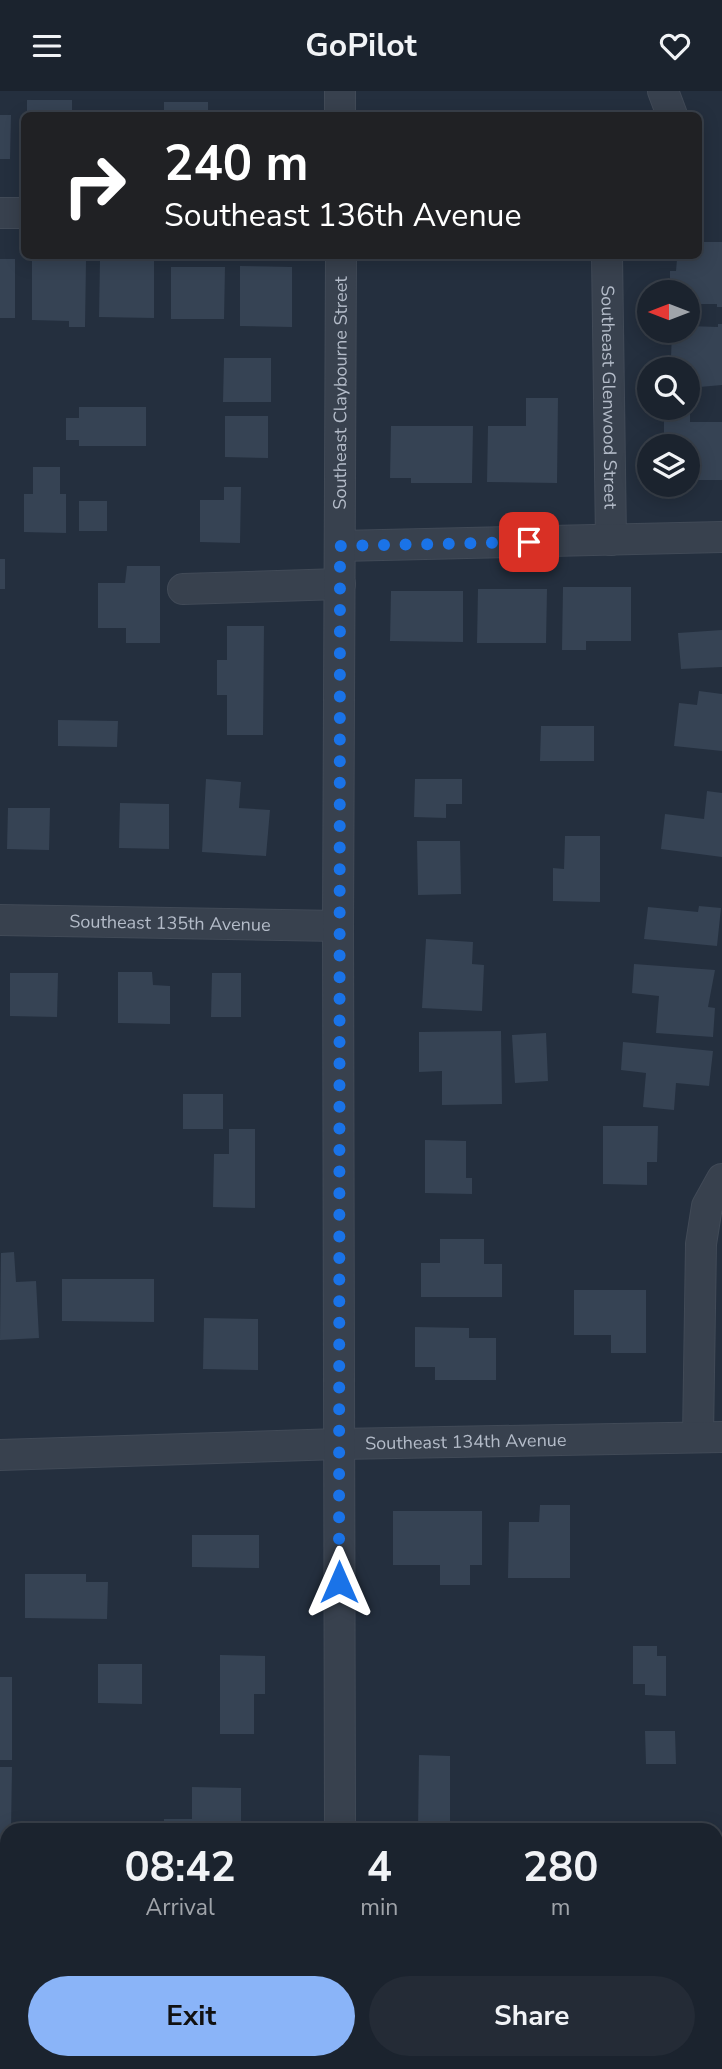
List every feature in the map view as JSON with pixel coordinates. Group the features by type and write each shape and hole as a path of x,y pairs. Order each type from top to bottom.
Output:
{"street":[{"path":"340,91 340,112"},
{"path":"663,91 671,112"},
{"path":"0,213 21,213"},
{"name":"Southeast Claybourne Street","path":"340,1823 338,926 341,259"},
{"name":"Southeast Glenwood Street","path":"607,259 611,540"},
{"path":"340,546 722,537"},
{"path":"183,589 340,584"},
{"name":"Southeast 135th Avenue","path":"0,920 338,926"},
{"path":"710,1437 701,1244 706,1206 722,1179"},
{"name":"Southeast 134th Avenue","path":"0,1455 339,1444 710,1437"}],"building":[{"path":"27,100 72,100 72,112 27,112"},
{"path":"164,102 208,102 208,112 164,112"},
{"path":"0,115 11,115 10,159 0,159"},
{"path":"702,242 722,242 722,307 717,307 717,304 700,304 700,280 670,280 670,271 676,271 677,259 702,259"},
{"path":"0,259 15,259 15,318 0,318"},
{"path":"100,260 154,260 154,318 99,317"},
{"path":"32,261 86,261 85,327 69,327 69,321 32,320"},
{"path":"240,266 292,267 292,327 240,326"},
{"path":"171,267 225,267 224,319 171,319"},
{"path":"718,324 722,324 722,385 700,387 700,357 671,357 672,343 700,343 700,326 718,327"},
{"path":"224,358 271,358 271,402 223,402"},
{"path":"526,398 558,398 557,483 487,482 488,426 526,426"},
{"path":"79,407 146,407 146,446 79,446 79,440 66,440 66,418 79,418"},
{"path":"225,416 268,416 268,458 225,457"},
{"path":"664,420 722,422 722,480 700,480 700,434 664,434"},
{"path":"391,426 473,426 472,483 411,483 411,478 390,478"},
{"path":"33,467 60,467 60,494 66,494 66,533 24,532 24,494 33,494"},
{"path":"224,487 241,487 240,543 200,542 200,500 224,500"},
{"path":"79,501 107,501 107,531 79,531"},
{"path":"0,559 5,559 5,589 0,589"},
{"path":"127,566 160,566 160,643 126,643 126,628 98,628 98,583 125,583"},
{"path":"563,587 631,587 631,641 586,641 586,650 562,650"},
{"path":"478,589 547,589 546,643 477,643"},
{"path":"391,591 463,591 463,642 390,641"},
{"path":"227,626 264,626 263,735 227,735 227,695 217,695 217,660 227,660"},
{"path":"722,630 722,667 681,669 678,633"},
{"path":"699,691 722,694 722,751 674,746 679,703 697,705"},
{"path":"58,720 118,721 117,747 58,746"},
{"path":"541,726 594,726 594,761 540,761"},
{"path":"206,779 241,782 239,808 270,810 266,856 202,852"},
{"path":"415,779 462,779 462,804 446,804 446,818 414,817"},
{"path":"707,791 722,793 722,857 661,849 665,814 704,819"},
{"path":"120,803 169,804 169,849 119,848"},
{"path":"8,808 50,808 49,850 7,849"},
{"path":"565,836 600,836 600,902 553,901 553,868 564,869"},
{"path":"417,841 460,841 461,894 418,895"},
{"path":"699,906 721,908 717,946 644,939 648,907 698,912"},
{"path":"426,939 473,942 472,964 484,965 482,1011 422,1008"},
{"path":"634,964 715,970 708,1007 715,1008 713,1037 656,1033 659,996 632,993"},
{"path":"118,972 152,972 153,985 170,986 170,1024 118,1023"},
{"path":"10,973 58,973 57,1017 10,1016"},
{"path":"212,973 241,973 241,1017 211,1017"},
{"path":"501,1031 502,1104 442,1105 442,1071 419,1072 419,1032"},
{"path":"546,1033 548,1081 515,1083 512,1035"},
{"path":"623,1042 713,1051 709,1086 676,1083 674,1110 643,1107 646,1073 621,1070"},
{"path":"183,1094 223,1094 223,1129 183,1129"},
{"path":"603,1126 658,1126 657,1162 647,1162 647,1185 603,1184"},
{"path":"229,1129 255,1129 255,1208 213,1207 214,1154 229,1154"},
{"path":"425,1140 466,1141 466,1178 472,1178 472,1194 425,1193"},
{"path":"440,1239 484,1239 484,1264 502,1264 502,1297 421,1297 421,1263 440,1263"},
{"path":"14,1252 16,1282 36,1281 39,1338 0,1340 1,1253"},
{"path":"62,1279 154,1279 154,1322 62,1321"},
{"path":"574,1290 646,1290 646,1353 611,1353 611,1335 574,1335"},
{"path":"204,1318 258,1319 258,1370 203,1369"},
{"path":"415,1327 469,1328 469,1338 496,1338 496,1380 435,1380 435,1367 415,1367"},
{"path":"540,1505 570,1505 570,1578 508,1578 509,1522 539,1522"},
{"path":"393,1511 482,1511 482,1565 470,1565 470,1585 440,1585 440,1565 393,1565"},
{"path":"192,1535 259,1535 259,1568 192,1567"},
{"path":"25,1574 86,1574 86,1582 108,1582 107,1619 25,1618"},
{"path":"633,1646 657,1646 657,1656 666,1656 666,1696 645,1695 645,1684 633,1684"},
{"path":"220,1655 265,1656 265,1694 254,1694 254,1734 220,1734"},
{"path":"98,1664 142,1664 142,1704 98,1703"},
{"path":"0,1677 12,1677 12,1760 0,1760"},
{"path":"645,1731 675,1731 676,1764 646,1764"},
{"path":"419,1755 450,1756 450,1823 418,1823"},
{"path":"0,1767 12,1767 11,1823 0,1823"},
{"path":"192,1787 241,1788 241,1821 164,1823 164,1819 192,1819"}],"route":[{"path":"339,1582 340,546 529,542"}]}
